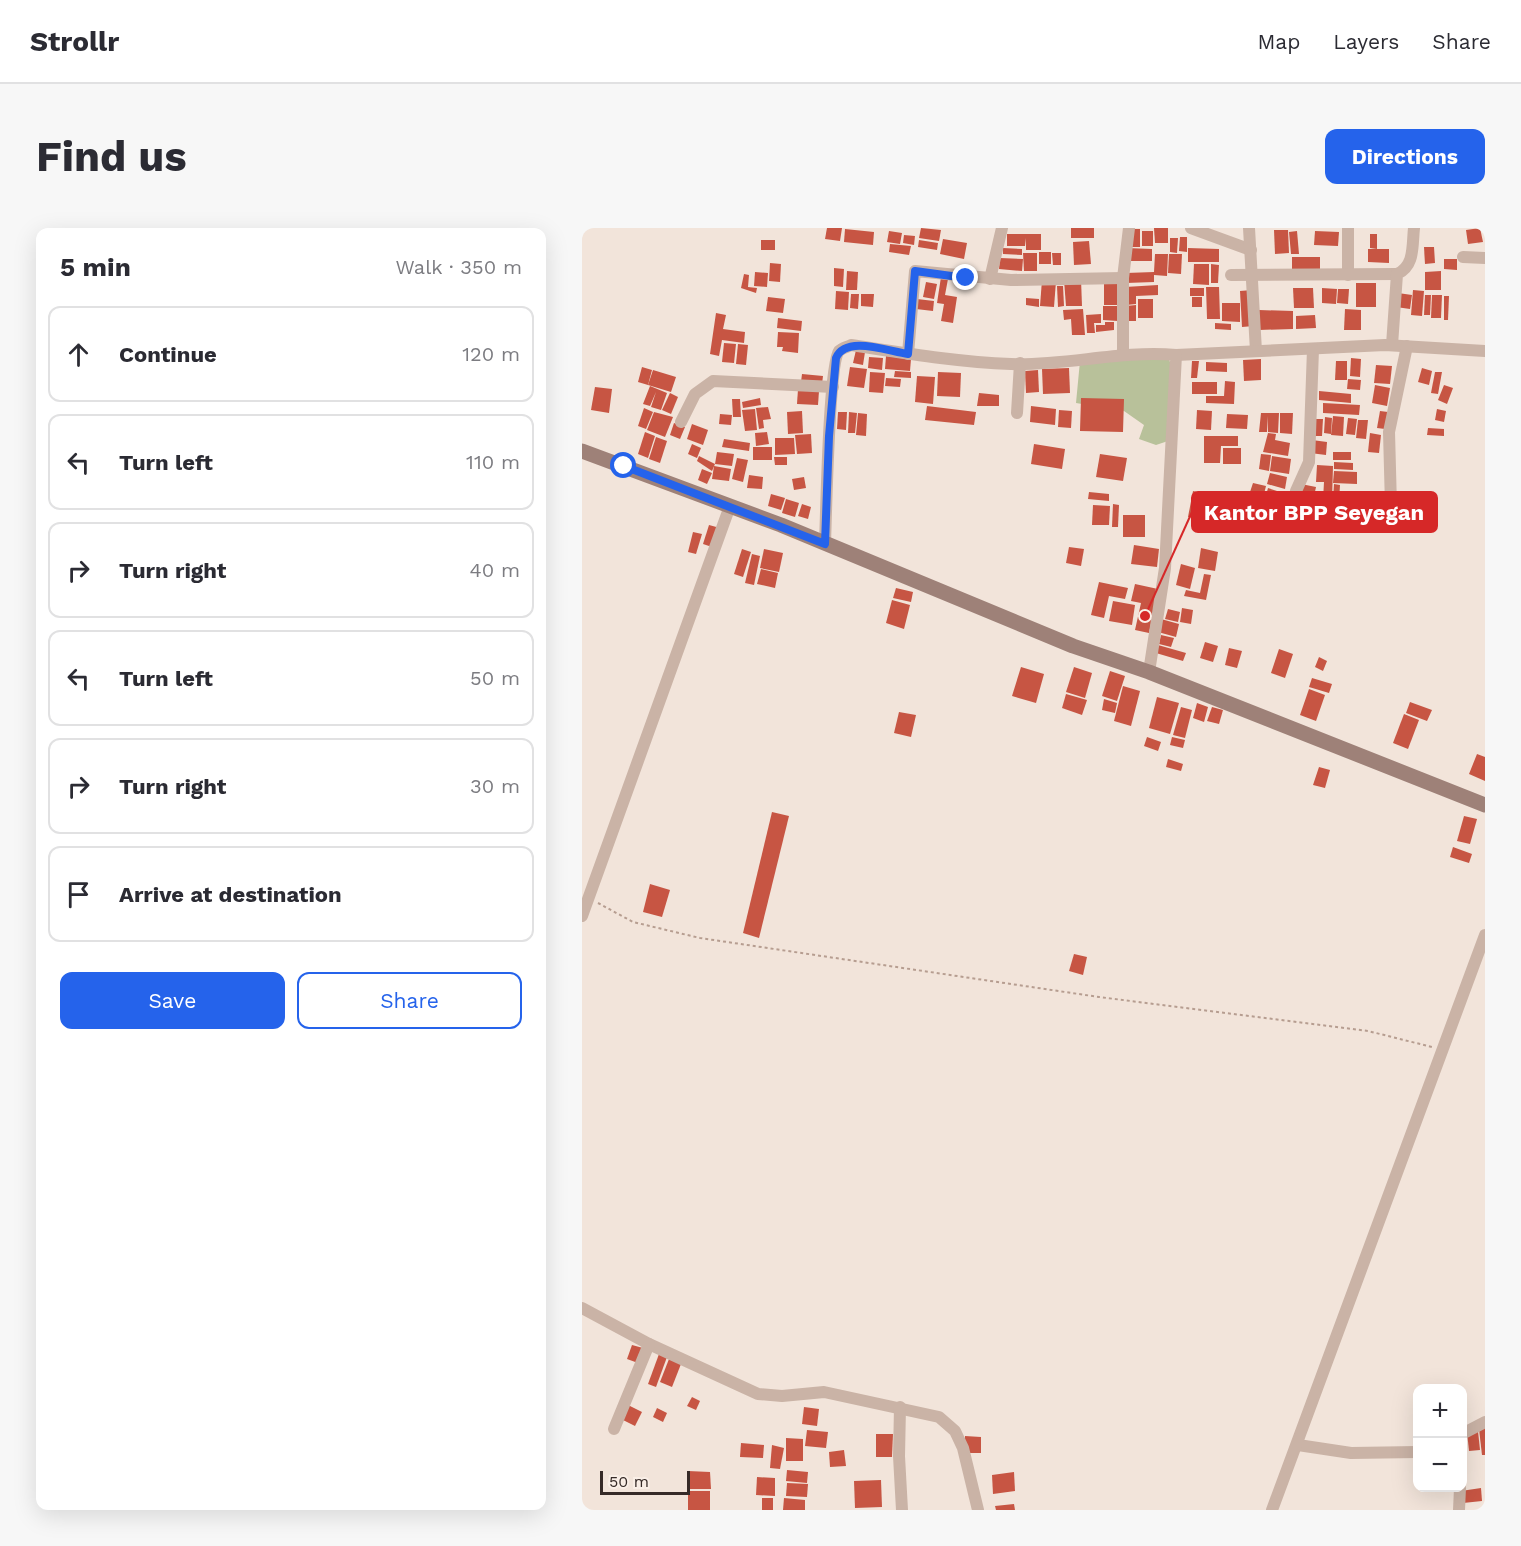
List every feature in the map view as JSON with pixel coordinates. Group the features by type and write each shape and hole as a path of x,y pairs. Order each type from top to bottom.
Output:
{"main road":[{"path":"582,451 730,506 1073,646 1149,672 1485,806"}],"street":[{"path":"990,279 1002,228"},
{"path":"1123,355 1123,278 1129,228"},
{"path":"1191,228 1225,238 1251,250"},
{"path":"1249,228 1256,351"},
{"path":"1348,228 1348,275"},
{"path":"1231,275 1397,274 1406,270 1410,263 1414,228"},
{"path":"1462,258 1485,258"},
{"path":"908,354 915,271 990,279 1123,278"},
{"path":"1392,345 1397,274"},
{"path":"825,544 836,358 844,348 851,345 908,354 1020,363 1076,362 1123,355 1176,355 1392,345 1485,351"},
{"path":"1391,506 1389,432 1407,346"},
{"path":"1291,521 1296,491 1309,462 1313,349"},
{"path":"1149,672 1165,568 1176,355"},
{"path":"1017,413 1020,363"},
{"path":"681,422 695,394 712,381 834,387"},
{"path":"582,916 730,506"},
{"path":"1272,1510 1444,1051 1485,935"},
{"path":"582,1308 649,1344 758,1394 782,1396 824,1392 939,1417 954,1431 963,1448 978,1510"},
{"path":"614,1429 649,1344"},
{"path":"900,1407 899,1456 902,1510"},
{"path":"1467,1431 1485,1422"},
{"path":"1298,1445 1351,1453 1413,1452"},
{"path":"1459,1510 1460,1492"}],"path":[{"path":"588,898 633,922 700,938 1099,997 1368,1031 1444,1051"}],"green space":[{"path":"1167,354 1171,365 1168,441 1156,445 1139,439 1144,425 1124,411 1076,403 1080,361"}],"building":[{"path":"827,228 842,228 840,241 825,239"},
{"path":"921,228 941,230 939,241 919,238"},
{"path":"1071,228 1094,228 1094,238 1071,238"},
{"path":"1154,228 1168,228 1168,243 1155,243"},
{"path":"1480,228 1483,242 1468,244 1466,230"},
{"path":"845,229 874,232 873,245 844,242"},
{"path":"1130,229 1140,229 1140,247 1131,247"},
{"path":"1274,230 1288,230 1289,253 1275,254"},
{"path":"889,231 902,233 900,244 887,242"},
{"path":"1142,231 1153,231 1153,246 1142,246"},
{"path":"1297,231 1299,254 1291,254 1289,232"},
{"path":"1315,231 1339,232 1338,246 1314,245"},
{"path":"1007,234 1041,234 1041,250 1026,250 1026,238 1025,246 1007,246"},
{"path":"1370,234 1377,234 1377,249 1370,248"},
{"path":"904,235 915,236 914,245 903,243"},
{"path":"1180,237 1187,237 1187,252 1179,251"},
{"path":"1170,238 1178,238 1177,253 1170,252"},
{"path":"943,239 967,243 964,259 940,254"},
{"path":"761,240 775,240 775,250 761,250"},
{"path":"919,240 938,243 937,250 918,247"},
{"path":"1089,241 1091,264 1074,265 1073,242"},
{"path":"890,244 911,246 909,255 889,252"},
{"path":"1424,247 1434,247 1435,263 1425,264"},
{"path":"1003,248 1022,249 1022,255 1003,254"},
{"path":"1127,248 1152,249 1152,261 1127,261"},
{"path":"1188,248 1219,249 1219,262 1188,262"},
{"path":"1368,249 1389,249 1389,263 1368,262"},
{"path":"1039,252 1051,252 1051,264 1039,264"},
{"path":"1023,253 1037,253 1037,271 1024,271"},
{"path":"1052,253 1061,253 1061,265 1053,265"},
{"path":"1155,254 1168,254 1167,276 1154,275 1154,282 1126,283 1126,273 1154,272"},
{"path":"1169,254 1182,254 1181,274 1168,273"},
{"path":"1292,257 1320,257 1320,270 1292,270"},
{"path":"1000,258 1023,259 1022,271 999,269"},
{"path":"1444,259 1457,259 1457,270 1444,269"},
{"path":"770,263 781,264 780,282 769,281"},
{"path":"1194,264 1209,264 1209,285 1193,284"},
{"path":"1211,264 1219,265 1218,283 1211,283"},
{"path":"834,268 844,269 843,287 834,286"},
{"path":"847,271 858,272 857,290 846,290"},
{"path":"1441,271 1441,290 1425,290 1425,272"},
{"path":"755,272 768,273 767,287 754,286"},
{"path":"744,274 749,275 748,287 757,288 756,293 741,288"},
{"path":"941,277 948,279 945,295 957,297 953,323 941,321 944,304 937,303"},
{"path":"1081,279 1082,306 1066,306 1064,280"},
{"path":"1042,280 1056,281 1054,307 1040,306"},
{"path":"1104,281 1118,282 1117,305 1104,305"},
{"path":"926,282 937,284 934,299 923,297"},
{"path":"1356,283 1376,283 1376,307 1356,307"},
{"path":"1158,285 1158,295 1136,296 1136,304 1126,305 1125,287"},
{"path":"1057,286 1063,286 1064,306 1058,307"},
{"path":"1206,287 1219,287 1220,319 1207,319"},
{"path":"1190,288 1204,288 1204,296 1190,296"},
{"path":"1293,288 1313,288 1314,308 1294,308"},
{"path":"1322,288 1337,289 1336,304 1322,303"},
{"path":"1338,289 1349,289 1348,304 1337,303"},
{"path":"1252,290 1254,326 1242,327 1240,291"},
{"path":"1413,290 1424,291 1422,316 1411,315"},
{"path":"836,291 849,292 848,310 835,309"},
{"path":"1398,293 1412,295 1410,309 1396,307"},
{"path":"851,294 859,294 858,309 850,308"},
{"path":"861,294 874,294 873,307 861,306"},
{"path":"1425,295 1431,295 1430,315 1424,315"},
{"path":"1432,295 1442,295 1441,318 1431,318"},
{"path":"1444,296 1449,296 1448,320 1444,320"},
{"path":"768,297 785,299 783,313 766,311"},
{"path":"1192,297 1202,297 1202,307 1192,307"},
{"path":"1026,298 1039,299 1039,307 1026,305"},
{"path":"917,299 934,301 933,311 916,309"},
{"path":"1138,299 1153,299 1153,318 1138,318"},
{"path":"1222,303 1240,303 1240,322 1222,321"},
{"path":"1136,305 1136,321 1127,321 1126,306"},
{"path":"1103,306 1118,306 1118,321 1103,320"},
{"path":"1083,309 1085,335 1072,335 1071,319 1064,320 1063,310"},
{"path":"1345,309 1361,310 1361,330 1344,330"},
{"path":"1259,310 1293,311 1293,329 1259,330"},
{"path":"716,313 726,315 723,329 745,332 744,343 722,340 719,356 710,354"},
{"path":"1101,314 1101,323 1094,323 1095,333 1087,333 1086,315"},
{"path":"1315,315 1316,328 1296,329 1296,316"},
{"path":"778,318 802,321 801,331 777,328"},
{"path":"1105,322 1114,322 1114,330 1096,332 1096,325 1105,325"},
{"path":"1215,323 1231,324 1231,330 1215,329"},
{"path":"778,332 799,333 798,353 782,351 783,347 777,347"},
{"path":"724,343 736,344 734,363 722,362"},
{"path":"738,344 748,345 746,365 736,364"},
{"path":"856,350 865,352 863,365 853,363"},
{"path":"886,356 911,359 910,371 885,369"},
{"path":"869,357 883,358 882,370 868,368"},
{"path":"1351,358 1361,359 1360,377 1350,376"},
{"path":"1261,359 1261,380 1244,381 1243,360"},
{"path":"1192,361 1199,361 1197,378 1191,378"},
{"path":"1336,361 1347,361 1347,380 1335,380"},
{"path":"1206,362 1227,363 1227,372 1206,371"},
{"path":"1376,365 1392,366 1390,384 1374,383"},
{"path":"642,367 652,370 648,385 638,382"},
{"path":"850,367 867,369 864,388 847,386"},
{"path":"1069,368 1070,393 1043,394 1042,369"},
{"path":"1422,368 1432,371 1429,385 1418,382"},
{"path":"653,370 676,377 671,392 648,385"},
{"path":"1038,370 1039,392 1026,393 1025,371"},
{"path":"895,371 911,372 911,378 894,377"},
{"path":"870,372 885,373 883,393 869,392"},
{"path":"938,372 961,373 960,397 937,396"},
{"path":"1435,372 1442,372 1438,394 1431,393"},
{"path":"802,374 823,376 822,384 801,382"},
{"path":"917,376 935,377 933,404 915,402"},
{"path":"886,378 901,379 900,387 885,386"},
{"path":"1348,379 1361,380 1360,390 1347,389"},
{"path":"1225,381 1235,382 1234,404 1206,403 1206,396 1224,396"},
{"path":"1192,382 1217,382 1217,394 1192,394"},
{"path":"1375,385 1390,388 1387,406 1372,403"},
{"path":"1444,385 1453,388 1447,404 1438,400"},
{"path":"650,386 667,393 661,410 651,407 656,392 650,406 643,404"},
{"path":"595,387 612,389 609,413 591,410"},
{"path":"798,389 819,391 818,405 797,404"},
{"path":"1319,391 1351,394 1351,403 1319,400"},
{"path":"670,393 678,397 671,414 662,410"},
{"path":"979,393 999,395 999,406 977,406"},
{"path":"760,398 761,405 743,408 742,402"},
{"path":"1081,398 1124,399 1123,432 1080,431"},
{"path":"732,399 740,399 741,417 733,417"},
{"path":"1323,403 1360,405 1359,415 1323,413"},
{"path":"927,406 976,412 974,425 925,420"},
{"path":"1031,406 1056,409 1055,425 1030,422"},
{"path":"768,407 771,419 763,420 764,428 759,429 756,408"},
{"path":"644,408 653,412 646,429 638,426"},
{"path":"755,409 757,430 745,431 742,410"},
{"path":"1437,409 1446,411 1444,422 1435,420"},
{"path":"1059,410 1072,411 1071,428 1058,427"},
{"path":"1197,410 1212,411 1211,430 1196,429"},
{"path":"802,411 803,433 788,434 787,412"},
{"path":"1380,411 1388,412 1385,429 1377,428"},
{"path":"654,412 673,417 665,437 647,430"},
{"path":"838,412 847,412 846,430 837,429"},
{"path":"849,412 857,413 855,433 848,433"},
{"path":"858,413 867,414 866,436 856,435"},
{"path":"1261,413 1279,413 1278,433 1268,432 1268,416 1267,432 1259,432"},
{"path":"1280,413 1293,413 1292,434 1280,433"},
{"path":"720,414 732,415 731,425 719,424"},
{"path":"1227,414 1248,415 1247,429 1226,428"},
{"path":"1333,416 1344,417 1343,436 1331,435"},
{"path":"1325,417 1332,418 1331,434 1324,433"},
{"path":"1348,418 1357,419 1355,435 1346,434"},
{"path":"1314,419 1323,419 1322,436 1313,436"},
{"path":"1358,420 1368,420 1366,439 1356,438"},
{"path":"674,423 685,427 680,439 670,435"},
{"path":"692,424 708,430 703,445 687,439"},
{"path":"1428,428 1444,429 1444,436 1427,435"},
{"path":"645,432 655,436 648,458 638,454"},
{"path":"767,432 769,444 756,446 755,433"},
{"path":"1268,433 1276,434 1275,440 1290,443 1288,456 1263,452"},
{"path":"1370,433 1381,435 1379,453 1368,452"},
{"path":"811,434 812,453 797,454 795,435"},
{"path":"1204,436 1238,436 1238,446 1221,446 1220,463 1204,463"},
{"path":"656,437 667,441 660,463 649,459"},
{"path":"775,438 794,438 795,454 775,455"},
{"path":"724,439 750,443 749,451 722,447"},
{"path":"1312,440 1327,442 1326,455 1310,453"},
{"path":"692,444 701,448 697,458 688,454"},
{"path":"1034,444 1065,449 1062,469 1031,464"},
{"path":"753,447 772,447 772,460 753,460"},
{"path":"1223,448 1241,448 1241,464 1223,464"},
{"path":"717,452 734,454 732,466 715,464"},
{"path":"1333,452 1351,452 1351,460 1333,460"},
{"path":"1100,454 1127,458 1123,481 1096,477"},
{"path":"1261,454 1271,455 1269,471 1259,469"},
{"path":"699,456 715,464 712,471 697,461"},
{"path":"1272,456 1291,459 1289,474 1270,471"},
{"path":"774,457 787,457 787,465 775,465"},
{"path":"737,458 748,460 743,482 732,479"},
{"path":"1334,462 1353,463 1353,470 1334,469"},
{"path":"1317,465 1333,466 1332,501 1323,500 1324,482 1316,482"},
{"path":"714,466 731,469 729,481 712,479"},
{"path":"702,469 712,473 707,484 698,480"},
{"path":"1334,471 1357,472 1357,484 1333,483"},
{"path":"1270,473 1287,477 1285,489 1267,484"},
{"path":"749,475 763,477 762,489 747,488"},
{"path":"804,477 806,488 794,490 792,479"},
{"path":"1253,483 1266,486 1262,502 1248,498"},
{"path":"1301,484 1316,487 1311,510 1296,507"},
{"path":"1334,484 1340,485 1339,501 1333,500"},
{"path":"1268,488 1277,491 1273,506 1264,503"},
{"path":"1193,491 1215,496 1210,521 1188,517"},
{"path":"1089,492 1109,494 1109,501 1088,499"},
{"path":"771,494 785,498 781,510 768,506"},
{"path":"786,499 799,503 795,517 782,513"},
{"path":"802,504 811,507 808,519 798,516"},
{"path":"1113,504 1119,505 1118,527 1112,527"},
{"path":"1093,505 1110,506 1109,525 1092,525"},
{"path":"1123,515 1145,515 1145,537 1123,537"},
{"path":"709,525 720,528 712,547 703,544"},
{"path":"693,532 702,534 696,554 688,552"},
{"path":"1134,545 1159,549 1157,567 1131,564"},
{"path":"1069,547 1084,549 1081,566 1066,563"},
{"path":"1201,548 1218,552 1215,571 1198,568"},
{"path":"742,549 751,552 743,577 734,574"},
{"path":"764,549 783,553 779,572 760,568"},
{"path":"752,554 760,556 754,585 745,583"},
{"path":"1181,564 1195,568 1190,589 1176,585"},
{"path":"761,569 778,573 775,588 757,584"},
{"path":"1204,574 1211,575 1206,600 1184,596 1186,590 1200,593"},
{"path":"1099,582 1128,588 1125,599 1109,596 1104,618 1091,615"},
{"path":"1135,584 1158,589 1149,633 1135,630 1141,603 1131,601"},
{"path":"896,588 913,592 911,602 893,598"},
{"path":"892,600 910,605 904,629 886,623"},
{"path":"1113,601 1135,605 1132,625 1109,621"},
{"path":"1182,608 1193,610 1191,624 1180,622"},
{"path":"1168,609 1180,612 1178,622 1165,619"},
{"path":"1161,619 1179,624 1176,637 1158,632"},
{"path":"1161,635 1174,638 1171,647 1159,644"},
{"path":"1205,642 1218,646 1213,662 1200,658"},
{"path":"1158,645 1186,653 1183,661 1156,653"},
{"path":"1229,648 1242,651 1237,668 1225,665"},
{"path":"1279,649 1293,654 1285,678 1271,673"},
{"path":"1319,657 1327,661 1323,671 1315,667"},
{"path":"1021,667 1044,674 1036,703 1012,696"},
{"path":"1074,667 1092,673 1085,698 1066,692"},
{"path":"1110,671 1125,676 1117,701 1102,696"},
{"path":"1312,678 1332,684 1329,693 1309,687"},
{"path":"1123,686 1140,691 1131,726 1114,721"},
{"path":"1309,689 1325,695 1316,721 1300,715"},
{"path":"1066,694 1087,700 1082,715 1062,708"},
{"path":"1157,697 1179,703 1170,734 1149,728"},
{"path":"1104,699 1117,703 1115,713 1102,710"},
{"path":"1410,702 1432,710 1427,721 1406,713"},
{"path":"1197,703 1208,707 1204,722 1193,718"},
{"path":"1181,707 1192,710 1185,738 1173,735"},
{"path":"1212,707 1223,710 1219,724 1207,721"},
{"path":"899,712 916,715 911,737 894,733"},
{"path":"1404,714 1419,720 1408,749 1393,743"},
{"path":"1147,737 1161,742 1158,751 1144,746"},
{"path":"1172,737 1185,740 1183,748 1170,745"},
{"path":"1477,754 1485,757 1485,781 1469,774"},
{"path":"1168,759 1183,764 1181,771 1166,767"},
{"path":"1319,767 1330,770 1325,788 1313,785"},
{"path":"772,812 789,816 759,938 743,933"},
{"path":"1464,816 1477,819 1470,844 1457,841"},
{"path":"1453,847 1472,854 1469,863 1450,857"},
{"path":"650,884 670,890 662,917 643,912"},
{"path":"1074,954 1087,957 1083,975 1069,971"},
{"path":"632,1345 643,1348 638,1363 627,1359"},
{"path":"659,1354 667,1357 656,1387 648,1384"},
{"path":"669,1359 681,1364 672,1387 660,1382"},
{"path":"692,1397 700,1401 696,1410 687,1406"},
{"path":"628,1405 642,1412 635,1426 621,1419"},
{"path":"804,1407 819,1409 817,1426 802,1424"},
{"path":"657,1408 667,1413 663,1422 653,1417"},
{"path":"1485,1428 1485,1455 1482,1455 1479,1429"},
{"path":"807,1430 828,1432 826,1448 805,1446"},
{"path":"1478,1431 1480,1450 1469,1451 1467,1432"},
{"path":"876,1434 893,1434 892,1457 876,1457"},
{"path":"965,1436 981,1437 981,1453 965,1453"},
{"path":"786,1438 803,1439 803,1461 786,1461"},
{"path":"741,1443 764,1445 763,1458 740,1457"},
{"path":"772,1445 784,1448 780,1469 770,1468"},
{"path":"844,1450 846,1466 830,1467 829,1452"},
{"path":"787,1470 808,1472 807,1483 786,1481"},
{"path":"688,1471 710,1472 711,1489 689,1489"},
{"path":"1014,1472 1015,1491 993,1494 992,1475"},
{"path":"757,1477 775,1478 775,1496 756,1495"},
{"path":"881,1480 882,1507 855,1508 854,1481"},
{"path":"787,1483 808,1484 807,1497 786,1496"},
{"path":"1481,1488 1482,1501 1463,1503 1461,1492 1467,1492 1467,1490"},
{"path":"688,1491 710,1491 710,1510 688,1510"},
{"path":"762,1498 773,1498 773,1510 762,1510"},
{"path":"784,1498 805,1500 805,1510 783,1510"},
{"path":"1014,1504 1015,1510 996,1510 995,1506"}],"place":[{"name":"Kantor BPP Seyegan","path":"1145,616"}],"route":[{"path":"624,466 825,544 829,436 836,358 839,351 851,345 908,354 915,271 966,278"}]}
